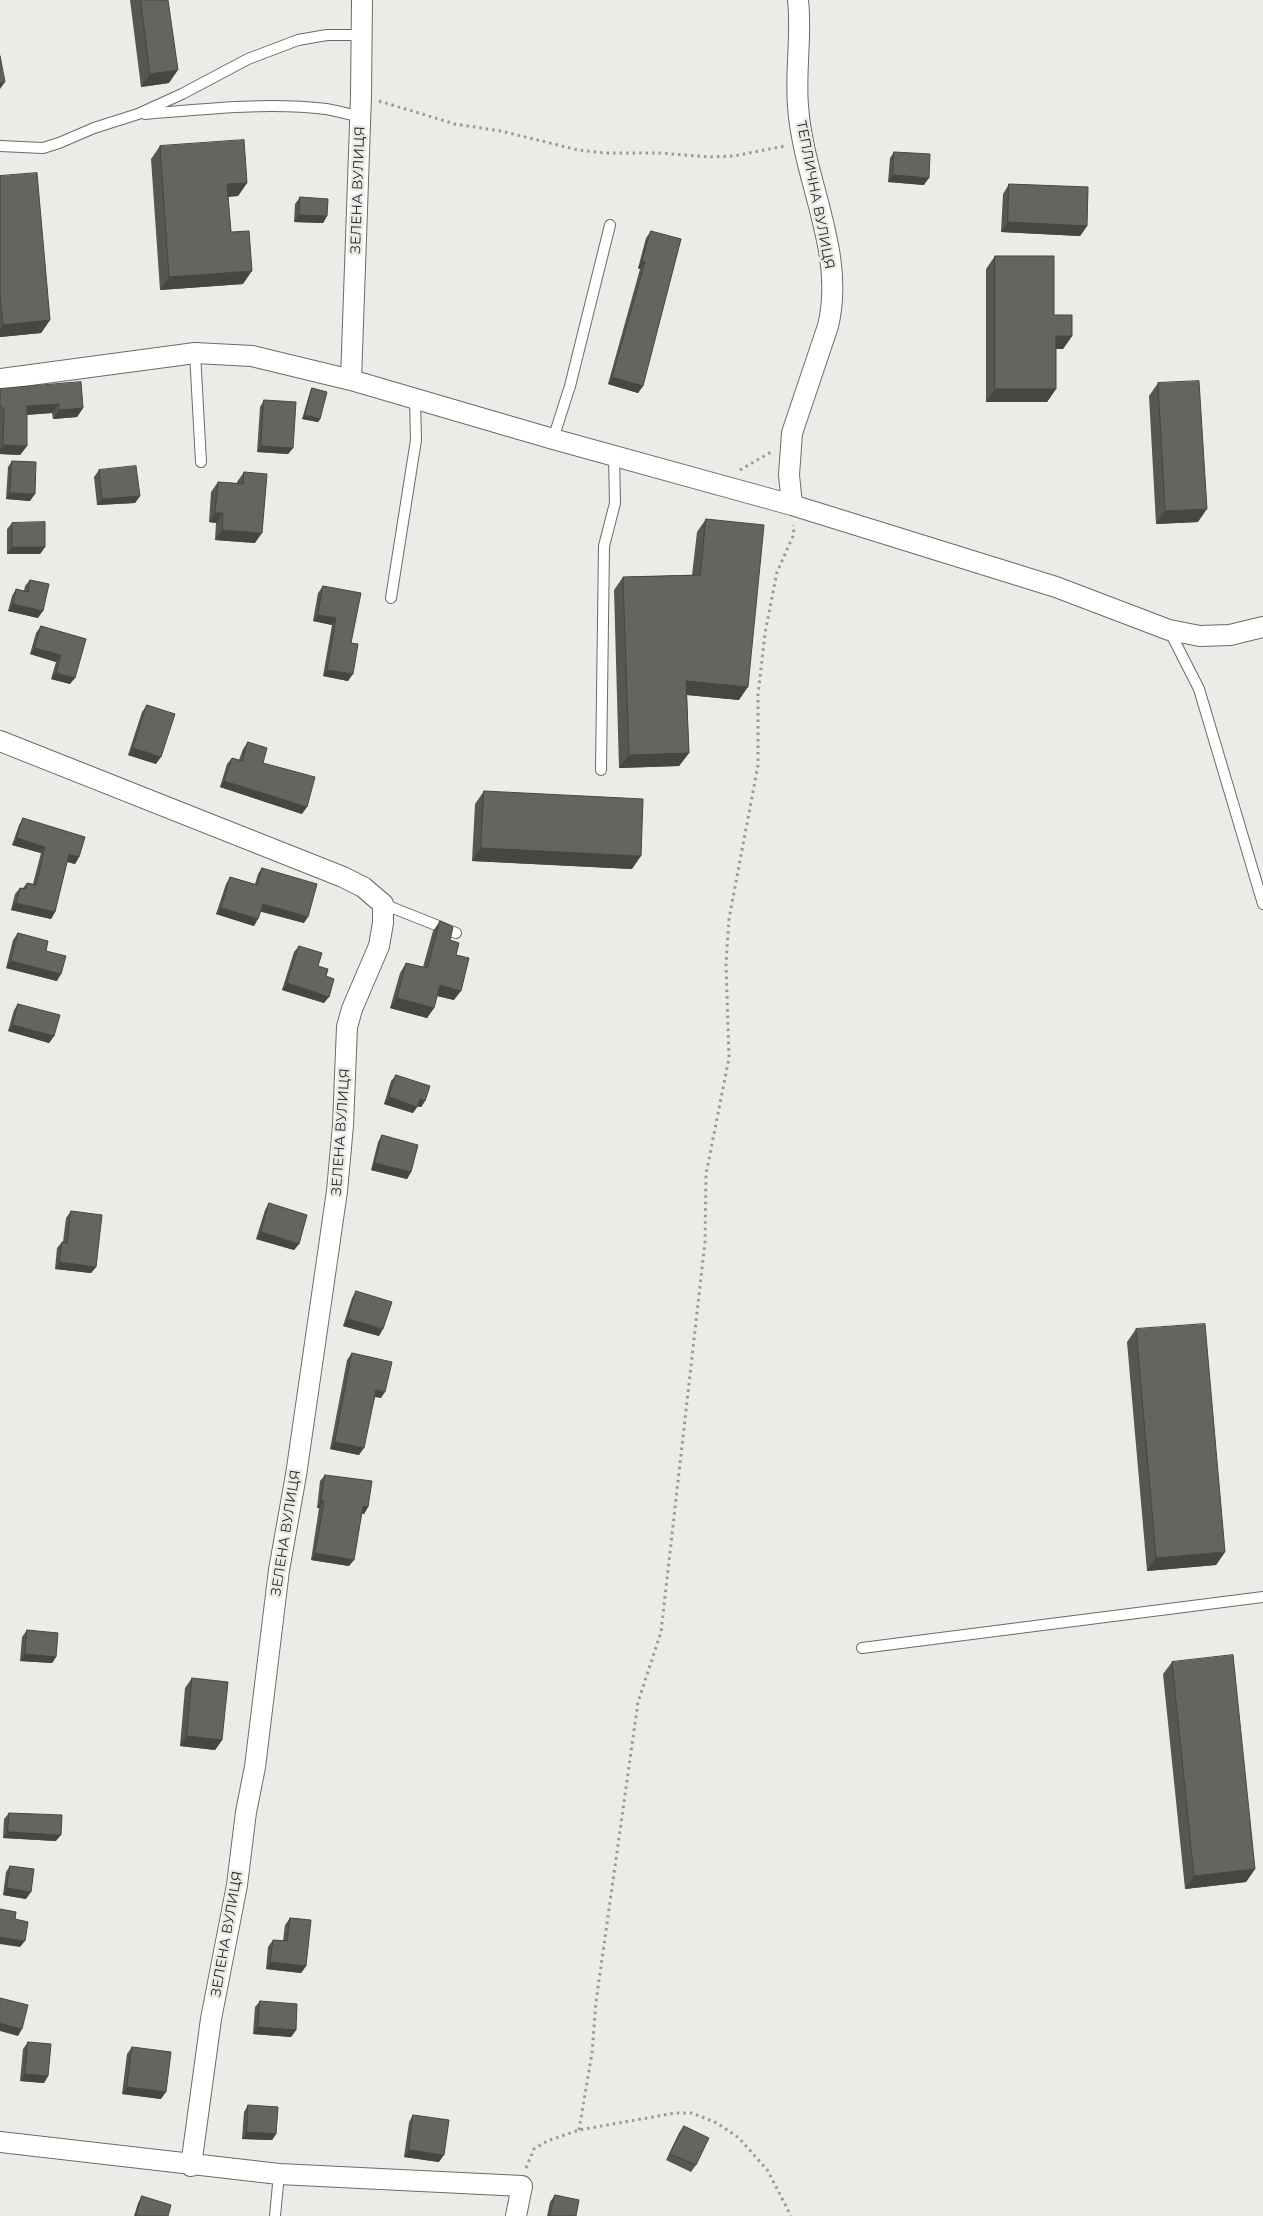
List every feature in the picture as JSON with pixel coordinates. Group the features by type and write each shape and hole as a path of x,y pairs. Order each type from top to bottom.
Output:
{"street":[{"name":"ЗЕЛЕНА ВУЛИЦЯ","path":"351,380 361,96 362,0"},
{"name":"ТЕПЛИЧНА ВУЛИЦЯ","path":"792,505 789,475 792,433 828,326 833,297 829,251 803,142 798,106 798,0"},
{"path":"0,379 195,353 252,356 351,380 553,440 792,505 1056,586 1169,630 1200,636 1230,635 1263,627"},
{"path":"0,741 343,877 363,888 383,904"},
{"name":"ЗЕЛЕНА ВУЛИЦЯ","path":"191,2166 211,2019 237,1885 246,1812 255,1767 279,1570 298,1465 337,1192 343,1125 348,1027 352,1009 379,946 383,923 383,904"},
{"path":"0,2142 191,2166 279,2174 522,2186 516,2216"}],"lane":[{"path":"0,146 42,148 60,143 94,128 138,114 182,94 248,59 298,40 328,35 362,35"},
{"path":"138,114 200,109 286,107 327,109 360,117"},
{"path":"553,440 570,386 610,225"},
{"path":"195,353 200,462"},
{"path":"391,598 416,440 415,399"},
{"path":"601,770 604,546 615,504 614,456"},
{"path":"1169,630 1199,689 1263,904"},
{"path":"383,904 456,933"},
{"path":"862,1648 1263,1598"},
{"path":"275,2216 279,2174"}],"path":[{"path":"361,96 455,124 501,131 578,150 606,153 660,153 710,157 734,156 803,142"},
{"path":"735,473 775,450 792,433"},
{"path":"579,2130 592,2053 596,2002 638,1702 661,1632 705,1242 706,1174 729,1058 726,964 729,919 758,765 758,695 765,633 777,572 794,534 792,505"},
{"path":"522,2186 529,2159 534,2149 547,2141 579,2130 675,2114 692,2113 717,2123 739,2138 768,2171 791,2216"}],"building":[{"path":"141,0 168,0 178,70 150,74"},
{"path":"0,56 5,82 0,83"},
{"path":"244,140 247,183 227,184 231,232 249,231 252,271 169,277 160,146"},
{"path":"894,152 930,154 929,178 893,175"},
{"path":"37,173 50,320 3,325 0,295 0,176"},
{"path":"1009,184 1088,187 1087,226 1008,222"},
{"path":"300,197 328,199 327,216 299,215"},
{"path":"651,231 681,239 643,386 612,377 645,262 642,261"},
{"path":"995,256 1054,256 1054,315 1072,315 1072,336 1056,336 1056,389 995,389"},
{"path":"1199,381 1207,509 1165,511 1158,383"},
{"path":"81,382 83,408 59,410 59,404 27,406 27,446 3,445 4,408 0,408 0,389"},
{"path":"312,388 327,392 320,419 305,415"},
{"path":"264,400 296,402 293,448 261,446"},
{"path":"12,461 36,462 35,494 10,493"},
{"path":"136,466 140,496 102,499 99,470"},
{"path":"244,472 267,474 262,533 222,530 223,513 215,513 218,482 243,484"},
{"path":"706,519 764,525 748,687 686,681 689,753 629,755 623,577 700,575"},
{"path":"45,522 45,547 12,547 12,523"},
{"path":"30,580 49,584 43,611 13,604 16,589 28,592"},
{"path":"323,586 361,593 351,643 358,644 353,674 327,670 336,618 318,615"},
{"path":"41,626 86,639 75,678 56,673 61,655 35,648"},
{"path":"147,705 175,714 161,757 133,748"},
{"path":"248,742 267,748 263,763 315,777 307,807 224,781 232,758 242,761"},
{"path":"484,791 643,799 641,856 481,848"},
{"path":"23,818 85,837 79,857 69,854 55,912 16,903 20,888 26,889 27,883 36,885 45,847 17,838"},
{"path":"262,868 317,884 308,917 263,904 258,919 221,908 230,877 257,885"},
{"path":"440,921 453,927 450,940 459,943 456,955 469,958 461,991 440,985 434,1008 397,998 406,963 427,968"},
{"path":"18,933 48,941 46,951 66,956 61,974 11,961"},
{"path":"299,946 322,953 318,966 328,969 326,976 334,979 329,997 287,983"},
{"path":"18,1004 60,1015 54,1036 13,1025"},
{"path":"396,1075 430,1086 425,1101 420,1099 417,1107 389,1097"},
{"path":"382,1135 418,1145 411,1172 375,1163"},
{"path":"269,1203 307,1215 299,1244 261,1232"},
{"path":"71,1211 102,1215 96,1267 59,1262 62,1242 67,1243"},
{"path":"356,1291 392,1302 383,1329 348,1319"},
{"path":"1205,1324 1225,1552 1156,1558 1136,1329"},
{"path":"352,1353 392,1362 385,1392 376,1390 364,1448 335,1442"},
{"path":"325,1475 372,1481 368,1507 363,1506 354,1560 315,1553 324,1501 321,1501"},
{"path":"27,1630 58,1633 56,1657 25,1654"},
{"path":"1233,1655 1255,1869 1194,1876 1172,1662"},
{"path":"192,1678 228,1682 222,1740 187,1736"},
{"path":"9,1813 62,1815 61,1835 8,1832"},
{"path":"10,1866 34,1869 31,1892 7,1888"},
{"path":"0,1909 16,1912 15,1919 28,1922 25,1941 0,1937"},
{"path":"290,1918 311,1920 306,1966 270,1962 273,1940 287,1941"},
{"path":"0,1998 28,2005 22,2029 0,2023"},
{"path":"260,2001 297,2004 296,2030 258,2027"},
{"path":"28,2042 51,2044 48,2076 25,2074"},
{"path":"132,2047 171,2052 166,2092 127,2087"},
{"path":"248,2105 278,2107 276,2134 247,2132"},
{"path":"413,2115 449,2120 444,2155 409,2150"},
{"path":"684,2126 709,2138 696,2165 670,2154"},
{"path":"555,2195 579,2200 576,2216 550,2216"},
{"path":"142,2196 171,2205 168,2216 136,2216"}]}
